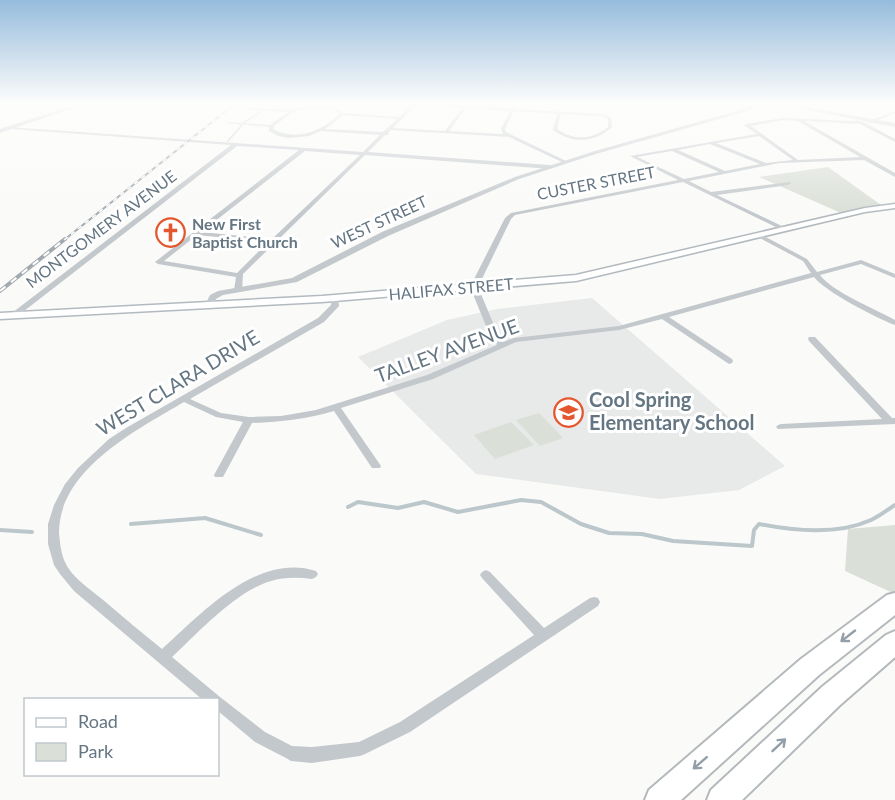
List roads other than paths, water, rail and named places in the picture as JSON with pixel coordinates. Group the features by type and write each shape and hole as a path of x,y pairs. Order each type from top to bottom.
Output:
{"highway":[{"path":"659,800 810,667 895,602"},
{"path":"721,800 831,696 895,642"}],"main road":[{"name":"HALIFAX STREET","path":"0,316 306,300 592,276 758,235 895,206"}],"street":[{"path":"184,140 550,167"},
{"path":"273,147 282,140"},
{"path":"238,290 239,275 380,140"},
{"path":"516,140 564,162"},
{"name":"WEST STREET","path":"209,305 216,295 294,280 431,213 550,167 640,140"},
{"path":"727,140 632,156 784,229"},
{"path":"767,140 796,160"},
{"path":"835,140 895,175"},
{"path":"711,143 764,164"},
{"name":"MONTGOMERY AVENUE","path":"12,316 236,144"},
{"path":"239,275 158,262 304,149"},
{"path":"672,149 723,172"},
{"name":"CUSTER STREET","path":"474,287 508,218 513,214 764,164 796,160 866,158"},
{"path":"709,194 788,183"},
{"path":"195,233 273,241"},
{"path":"758,235 805,260 815,274 834,291 895,323"},
{"name":"TALLEY AVENUE","path":"184,399 219,415 249,420 301,416 430,377 501,344 528,337 619,328 815,274 867,263 895,276"},
{"path":"474,287 495,338 501,344"},
{"name":"WEST CLARA DRIVE","path":"213,698 78,587 60,566 55,532 61,502 86,464 122,435 321,320 335,306 335,298"},
{"path":"663,316 729,361"},
{"path":"812,339 892,421"},
{"path":"336,407 376,466"},
{"path":"219,475 249,420"},
{"path":"781,428 892,421"},
{"path":"162,658 219,607 261,579 282,574 312,574"},
{"path":"486,575 542,635"},
{"path":"219,704 275,746 302,754 338,754 360,749 405,727 594,602"}],"waterway":[{"path":"348,507 358,502 398,508 424,502 458,512 521,500 541,502 581,524 609,533 642,534 673,541 752,546 754,530 759,524 801,530 830,530 858,525 895,505"},
{"path":"131,524 205,518 261,535"},
{"path":"0,530 32,532"}],"railway":[{"path":"64,240 189,140"},
{"path":"0,291 65,239"}],"place":[{"name":"New First Baptist Church","path":"171,233"},
{"name":"Cool Spring Elementary School","path":"568,412"}]}
